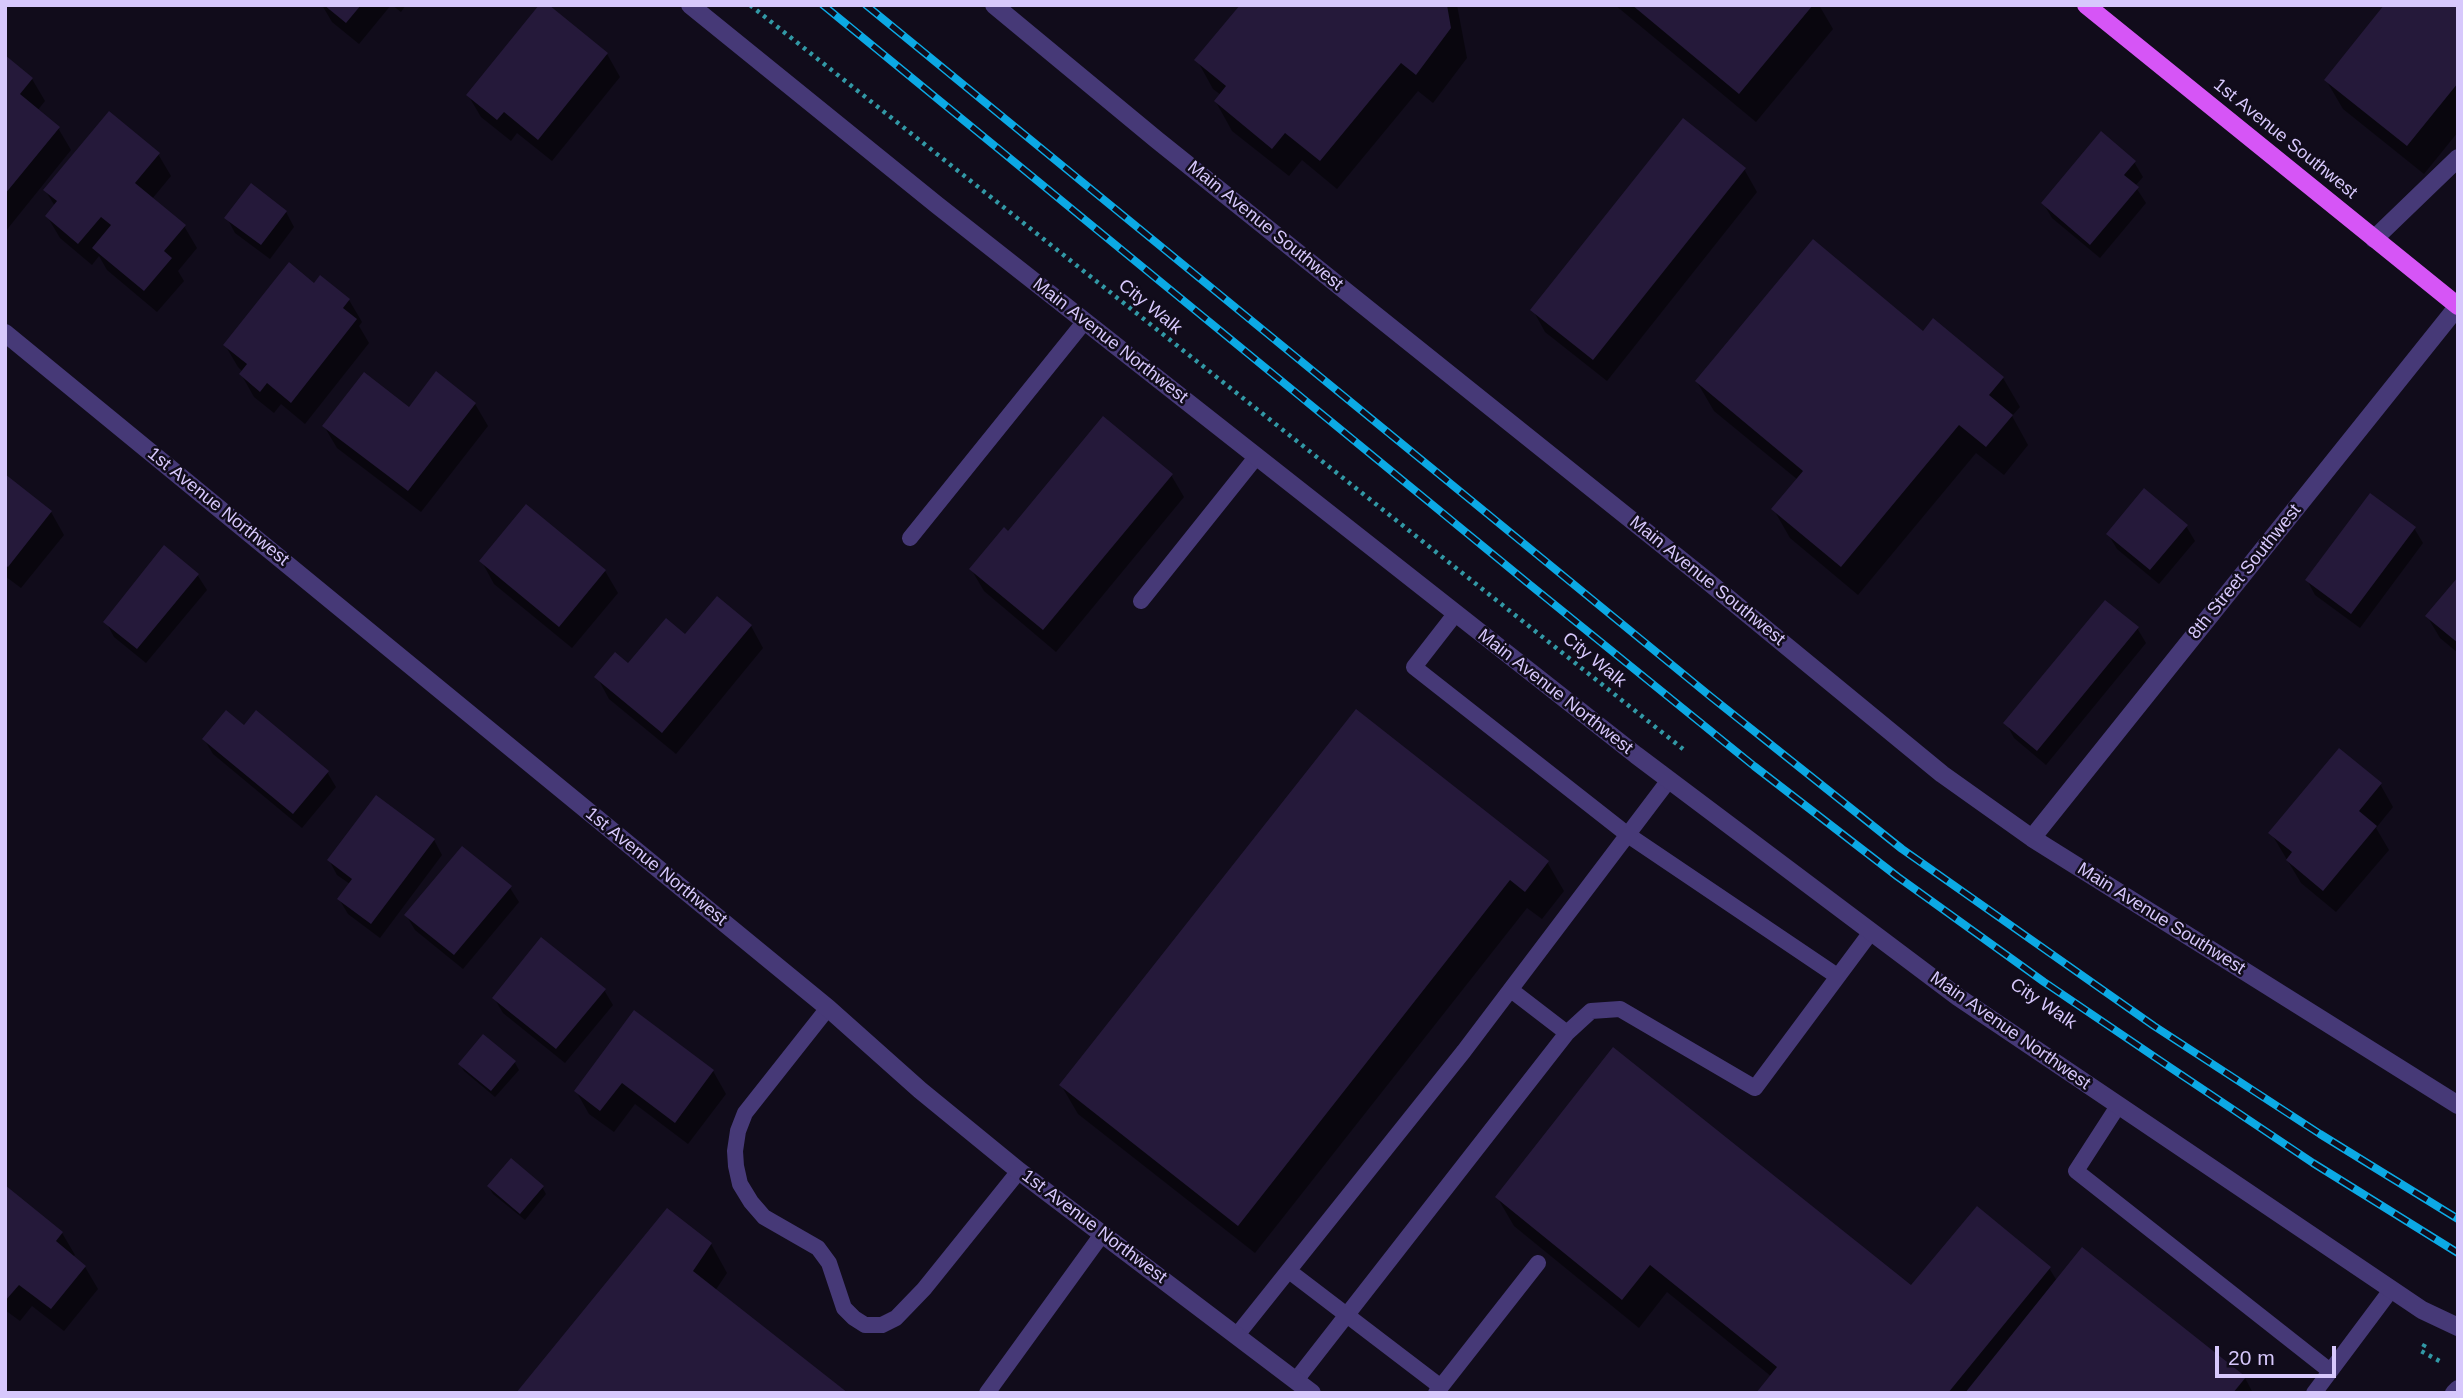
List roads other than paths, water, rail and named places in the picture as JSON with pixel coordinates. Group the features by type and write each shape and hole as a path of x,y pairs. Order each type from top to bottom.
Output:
{"main road":[{"name":"1st Avenue Southwest","path":"2086,5 2458,306"}],"street":[{"name":"Main Avenue Northwest","path":"690,5 1455,613 1669,780 1871,932 1958,997 2391,1290 2422,1310 2458,1327"},
{"name":"Main Avenue Southwest","path":"994,5 1942,774 2032,838 2458,1105"},
{"path":"2374,239 2458,158"},
{"name":"8th Street Southwest","path":"2032,838 2458,306"},
{"name":"1st Avenue Northwest","path":"5,332 828,1008 920,1090 1019,1171 1312,1393"}],"lane":[{"path":"910,538 1085,321"},
{"path":"1141,601 1257,456"},
{"path":"1455,613 1413,667 1628,835 1838,976"},
{"path":"1237,1335 1511,990 1669,780"},
{"path":"1296,1380 1567,1033 1591,1011 1620,1009 1755,1088 1871,932"},
{"path":"1511,990 1567,1033"},
{"path":"828,1008 745,1113 737,1131 736,1166 740,1184 764,1217 818,1248 829,1263 844,1308 854,1318 865,1325 881,1325 896,1318 924,1289 1019,1171"},
{"path":"2118,1106 2076,1171 2330,1371"},
{"path":"987,1393 1102,1233"},
{"path":"1289,1271 1439,1390 1538,1263"},
{"path":"2314,1393 2391,1290"}],"railway":[{"path":"823,5 1529,584 1754,766 1898,877 2044,982 2171,1068 2313,1163 2458,1253"},
{"path":"866,5 1710,696 1902,849 2154,1026 2320,1134 2458,1219"}]}
